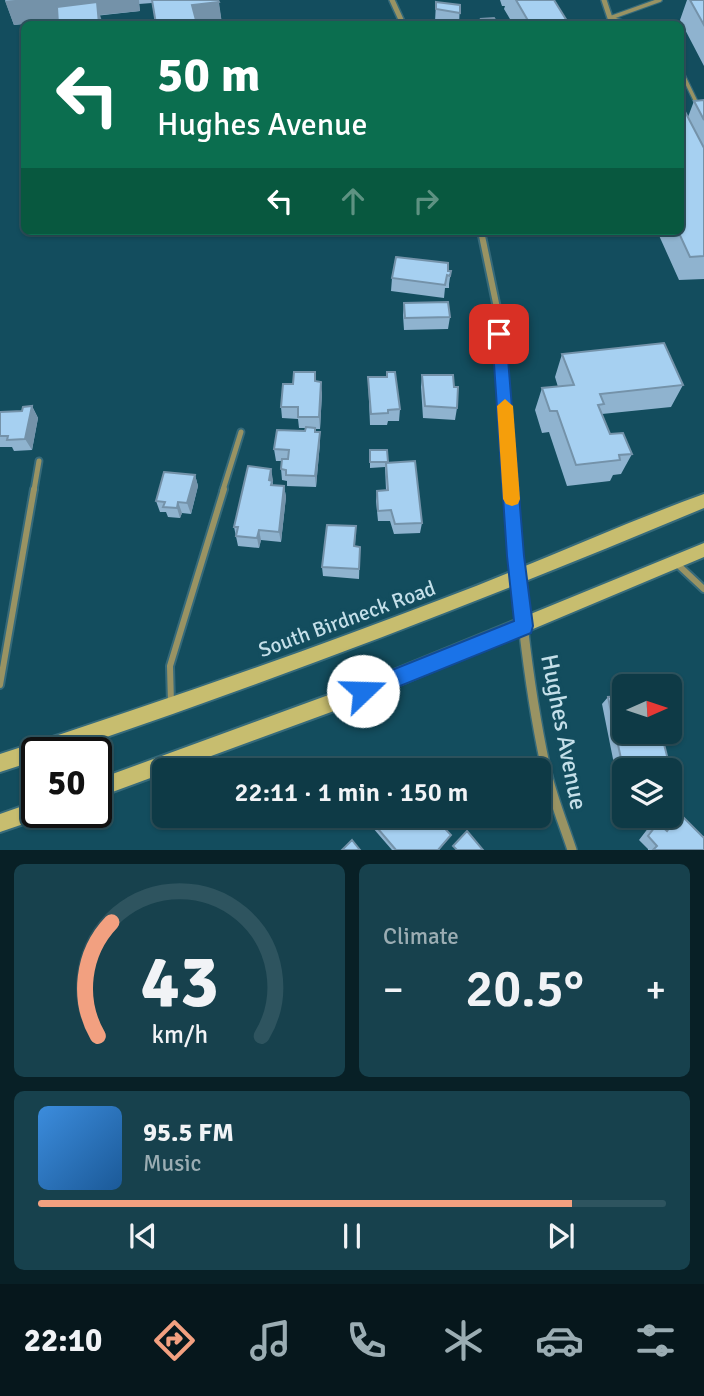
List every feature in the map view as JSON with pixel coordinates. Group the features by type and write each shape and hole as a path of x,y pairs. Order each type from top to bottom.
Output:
{"main road":[{"name":"South Birdneck Road","path":"0,763 171,707 518,578 704,502"},
{"path":"112,783 273,726 524,626 704,550"},
{"path":"0,823 21,816"}],"street":[{"path":"391,0 401,21"},
{"path":"604,0 610,18"},
{"name":"Hughes Avenue","path":"482,235 497,308 524,626 547,772 572,850"}],"lane":[{"path":"610,18 660,0"},
{"path":"610,18 620,21"},
{"path":"684,77 703,116"},
{"path":"171,707 170,666 242,432"},
{"path":"0,685 38,461"},
{"path":"675,562 704,589"}],"building":[{"path":"152,0 219,2 192,5 196,21 156,21"},
{"path":"516,0 554,0 567,21 528,21"},
{"path":"690,0 704,0 704,25"},
{"path":"97,2 99,21 58,21 57,7"},
{"path":"436,2 460,5 460,13 436,9"},
{"path":"494,18 496,21 482,21 481,19"},
{"path":"704,100 704,120 694,101"},
{"path":"684,110 704,148 704,256 690,257 680,235 684,235"},
{"path":"396,257 448,263 450,276 447,275 445,285 392,278"},
{"path":"448,302 450,317 405,318 404,303"},
{"path":"664,343 683,385 600,394 604,404 598,405 610,434 623,433 632,454 619,455 620,460 576,465 557,411 550,411 542,388 574,385 562,354"},
{"path":"294,372 315,372 315,381 321,382 319,417 298,417 298,407 281,407 283,384 293,384"},
{"path":"387,372 395,372 400,409 371,414 368,377 387,377"},
{"path":"422,375 453,375 454,387 458,387 457,408 425,406"},
{"path":"32,406 25,439 7,440 8,436 0,436 0,412 22,411 23,407"},
{"path":"306,427 320,432 315,476 286,475 286,470 281,469 282,459 288,459 289,450 274,449 277,430 305,431"},
{"path":"370,450 387,450 388,462 370,462"},
{"path":"415,461 422,523 395,524 391,510 378,511 377,491 388,490 386,463"},
{"path":"248,466 271,469 271,485 284,486 279,532 259,530 257,538 236,536 238,527 234,527"},
{"path":"164,472 195,475 187,503 178,502 177,508 163,507 165,502 156,501"},
{"path":"327,525 356,526 354,546 360,547 359,569 322,567"},
{"path":"608,697 612,697 612,716"},
{"path":"618,744 664,744 668,758 621,758"},
{"path":"682,816 704,838 704,850 653,850 657,846 648,836 654,828 664,828 667,831 669,828 682,828"},
{"path":"377,828 444,828 451,835 438,850 396,850"},
{"path":"467,831 483,850 457,850 453,846"},
{"path":"352,840 360,850 342,850"}],"slow traffic":[{"path":"505,406 512,499"}],"route":[{"path":"363,691 524,626 499,334"}]}
